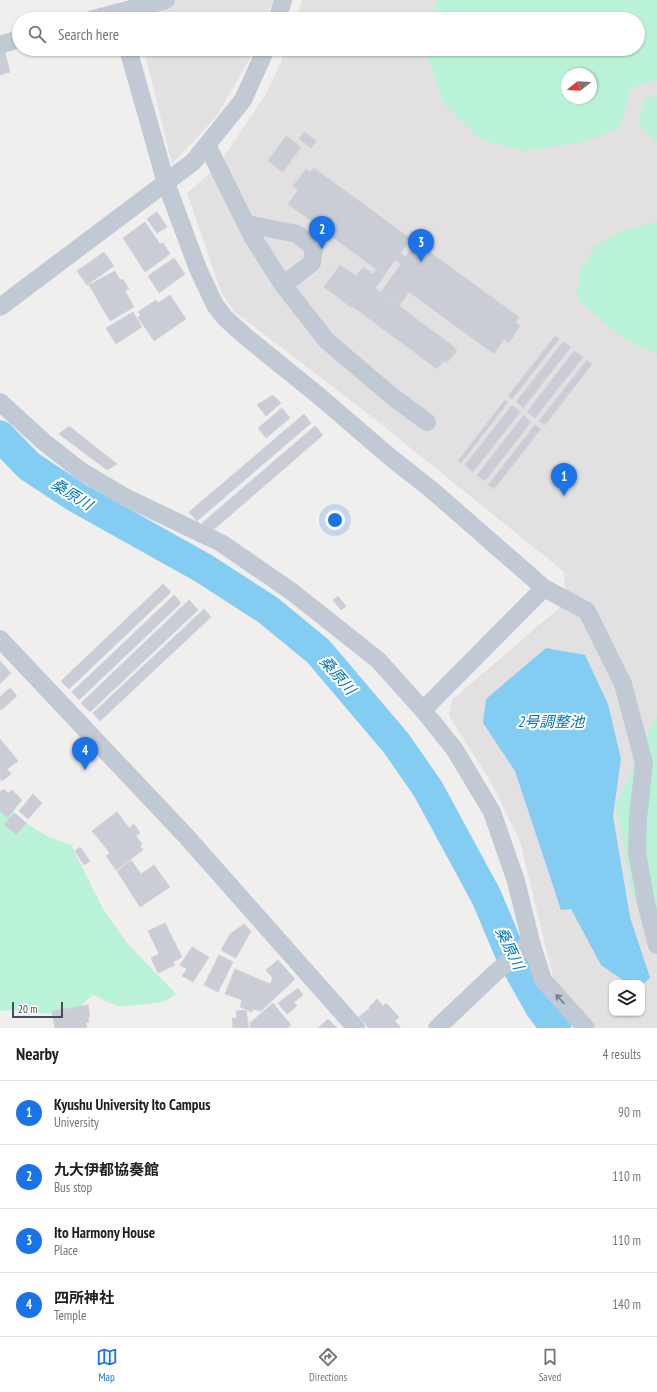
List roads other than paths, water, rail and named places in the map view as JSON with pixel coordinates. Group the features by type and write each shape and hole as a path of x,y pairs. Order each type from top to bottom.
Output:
{"street":[{"path":"118,10 166,0"},
{"path":"279,12 283,0"},
{"path":"0,44 12,41"},
{"path":"130,56 166,183 198,269 215,305 225,318 319,396 390,458 433,490 544,588 587,612 623,684 644,763 638,818 637,852 646,903 657,945"},
{"path":"0,307 193,162 243,100 263,56"},
{"path":"207,145 247,224 282,285 327,340 392,397 428,422"},
{"path":"247,224 297,234 314,247 312,263 282,285"},
{"path":"0,402 44,442 81,471 125,497 221,543 291,591 378,660 423,710 455,750 492,812 516,881 527,946 543,980 586,1028"},
{"path":"423,710 544,588"},
{"path":"0,639 186,836 356,1028"},
{"path":"437,1028 495,973 527,946"}],"water":[{"name":"2号調整池","path":"546,648 585,655 608,704 621,759 613,816 630,917 650,978 645,982 645,980 623,980 601,965 571,909 561,910 515,771 483,723 486,699"}],"waterway":[{"name":"桑原川","path":"0,436 29,466 76,497 203,568 268,610 318,651 396,743 428,789 486,896 511,955 541,1008 556,1028"}],"place":[{"name":"九大伊都協奏館","path":"322,249"},
{"name":"Ito Harmony House","path":"421,262"},
{"name":"Kyushu University Ito Campus","path":"564,496"},
{"name":"四所神社","path":"85,770"}]}
